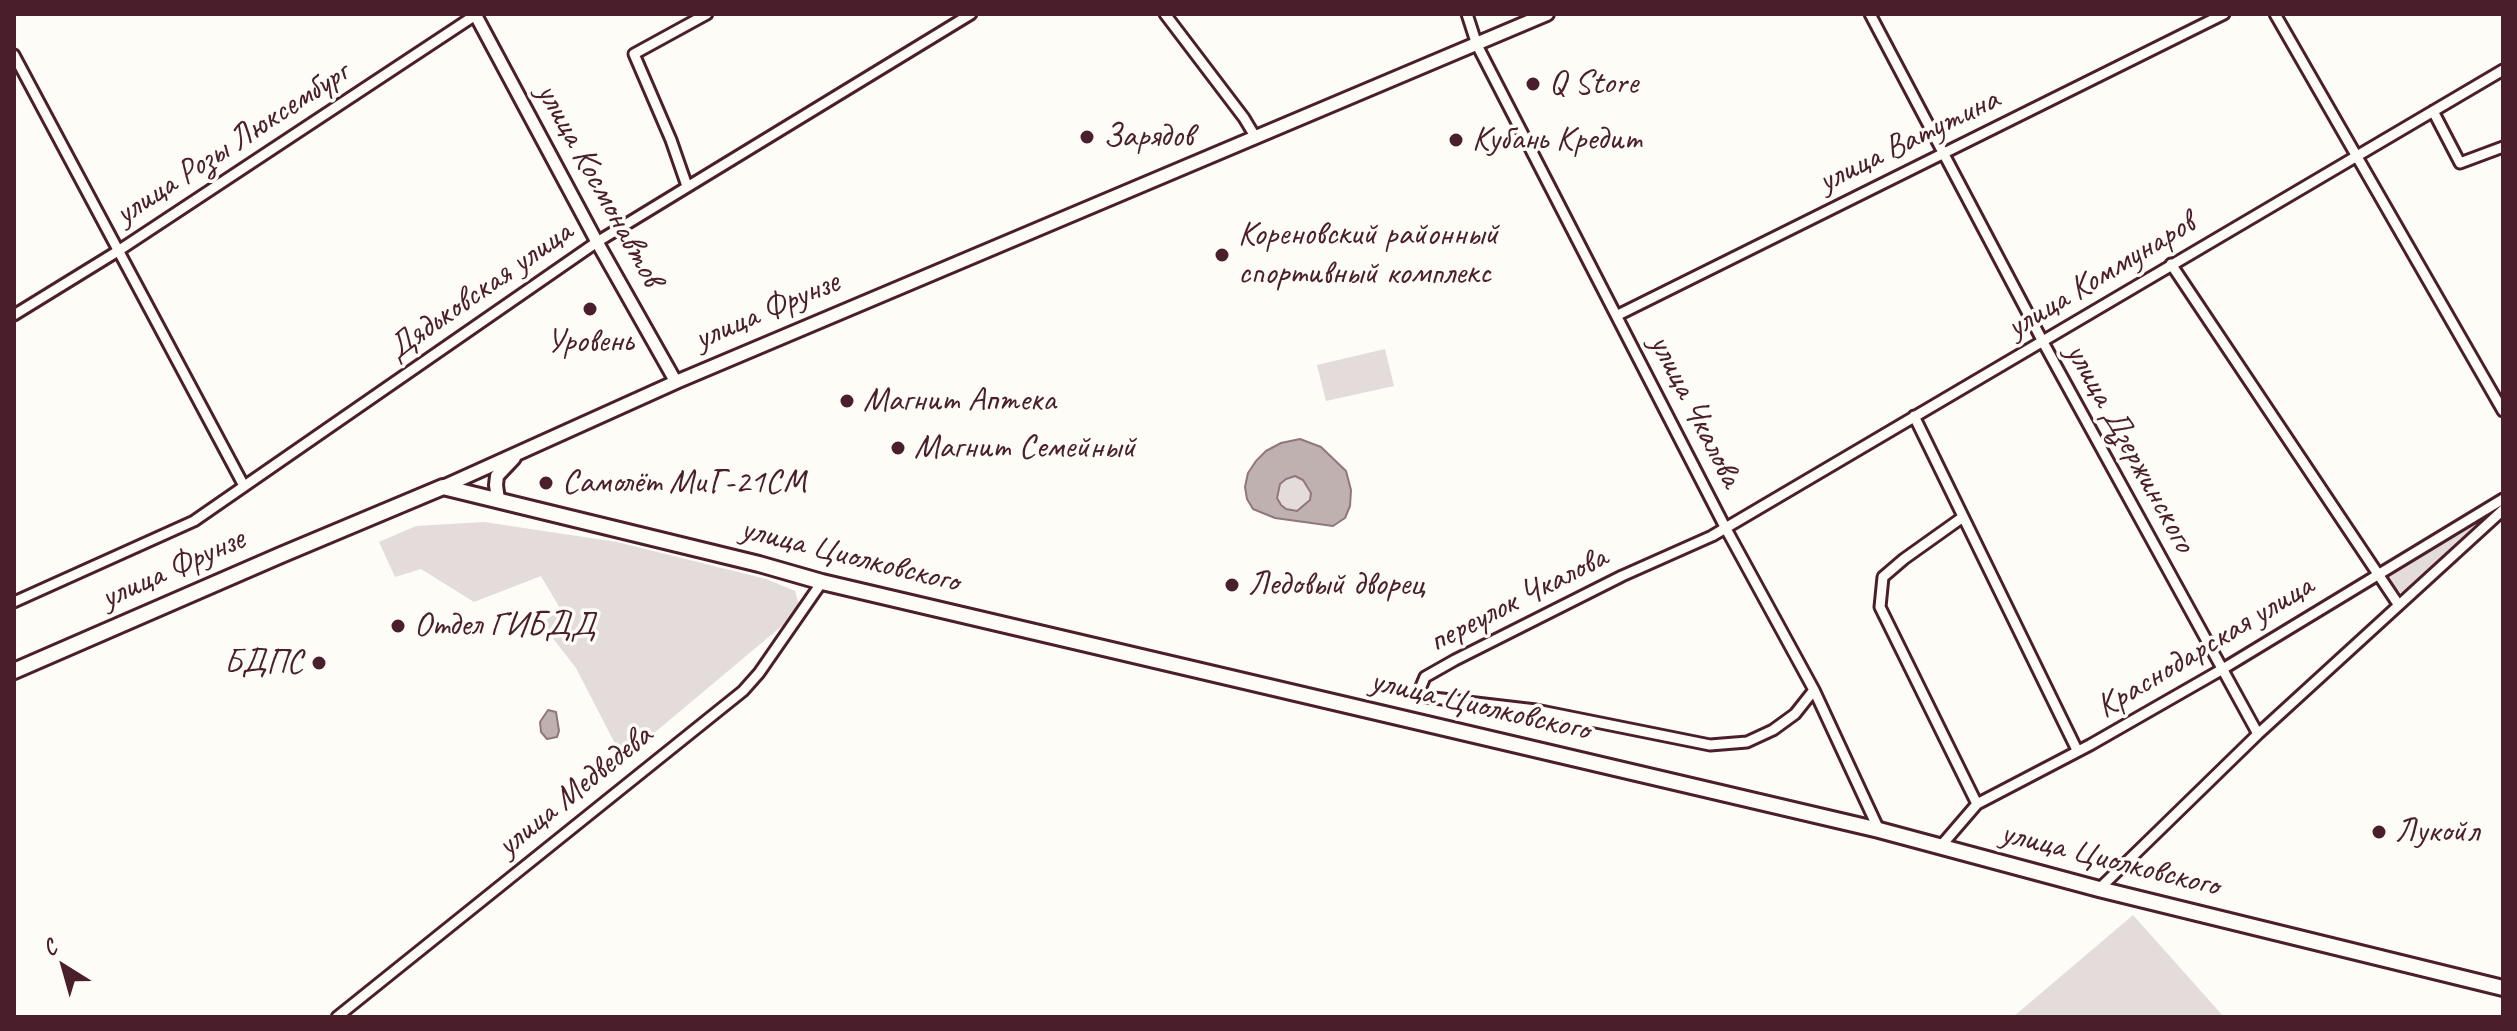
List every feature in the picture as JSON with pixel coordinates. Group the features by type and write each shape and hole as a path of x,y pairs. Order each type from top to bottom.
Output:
{"main road":[{"name":"улица Фрунзе","path":"14,671 443,487 676,382 1547,14"},
{"path":"498,500 497,476 523,451"},
{"name":"улица Циолковского","path":"443,487 822,582 1879,830 2099,889 2503,988"}],"street":[{"name":"улица Космонавтов","path":"476,14 597,242 676,382"},
{"name":"улица Розы Люксембург","path":"14,315 118,251 476,14"},
{"path":"687,186 634,54 707,14"},
{"name":"Дядьковская улица","path":"14,602 194,521 597,242 971,14"},
{"path":"1165,14 1227,94 1256,138"},
{"name":"улица Чкалова","path":"1467,14 1477,45 1725,527 1814,690 1879,830"},
{"name":"улица Дзержинского","path":"1870,14 2043,342 2258,734"},
{"name":"улица Ватутина","path":"1618,315 2224,14"},
{"path":"2275,14 2503,411"},
{"path":"14,55 244,486"},
{"name":"улица Коммунаров","path":"1725,527 2503,70"},
{"path":"2433,111 2460,163 2503,147"},
{"path":"2171,264 2398,604"},
{"path":"1914,416 2077,750"},
{"name":"Краснодарская улица","path":"1940,847 1977,804 2090,745 2221,670 2503,499"},
{"path":"2099,889 2258,734 2503,510"},
{"path":"1963,517 1883,577 1880,607 1977,804"},
{"name":"переулок Чкалова","path":"1725,527 1455,660 1425,677 1420,689 1425,697 1536,710 1710,745 1747,742 1773,730 1795,714 1814,690"},
{"name":"улица Медведева","path":"337,1017 743,691 822,582"}],"shaded area":[{"path":"1385,349 1394,386 1326,401 1317,365"},
{"path":"1300,439 1321,447 1346,471 1351,490 1345,518 1333,526 1275,518 1253,509 1245,487 1248,473 1266,451 1281,443","holes":["1295,476 1303,480 1311,493 1310,500 1297,511 1286,509 1277,498 1280,484"]},
{"path":"1294,477 1306,482 1311,494 1306,506 1294,511 1282,506 1277,494 1282,482"},
{"path":"2499,507 2407,594 2391,589 2384,576"},
{"path":"484,522 617,542 766,579 795,591 799,605 783,625 623,759 576,668 541,623 561,610 541,576 474,602 421,569 395,577 379,542 416,526"},
{"path":"548,710 556,712 559,731 557,737 547,739 541,732 540,722"},
{"path":"2133,915 2224,1017 2013,1017"}],"place":[{"name":"Q Store","path":"1533,84"},
{"name":"Зарядов","path":"1087,137"},
{"name":"Кубань Кредит","path":"1456,140"},
{"name":"Кореновский районный спортивный комплекс","path":"1222,255"},
{"name":"Уровень","path":"590,309"},
{"name":"Магнит Аптека","path":"847,401"},
{"name":"Магнит Семейный","path":"898,448"},
{"name":"Самолёт МиГ-21СМ","path":"546,483"},
{"name":"Ледовый дворец","path":"1232,585"},
{"name":"Отдел ГИБДД","path":"398,626"},
{"name":"БДПС","path":"319,663"},
{"name":"Лукойл","path":"2379,832"}]}
